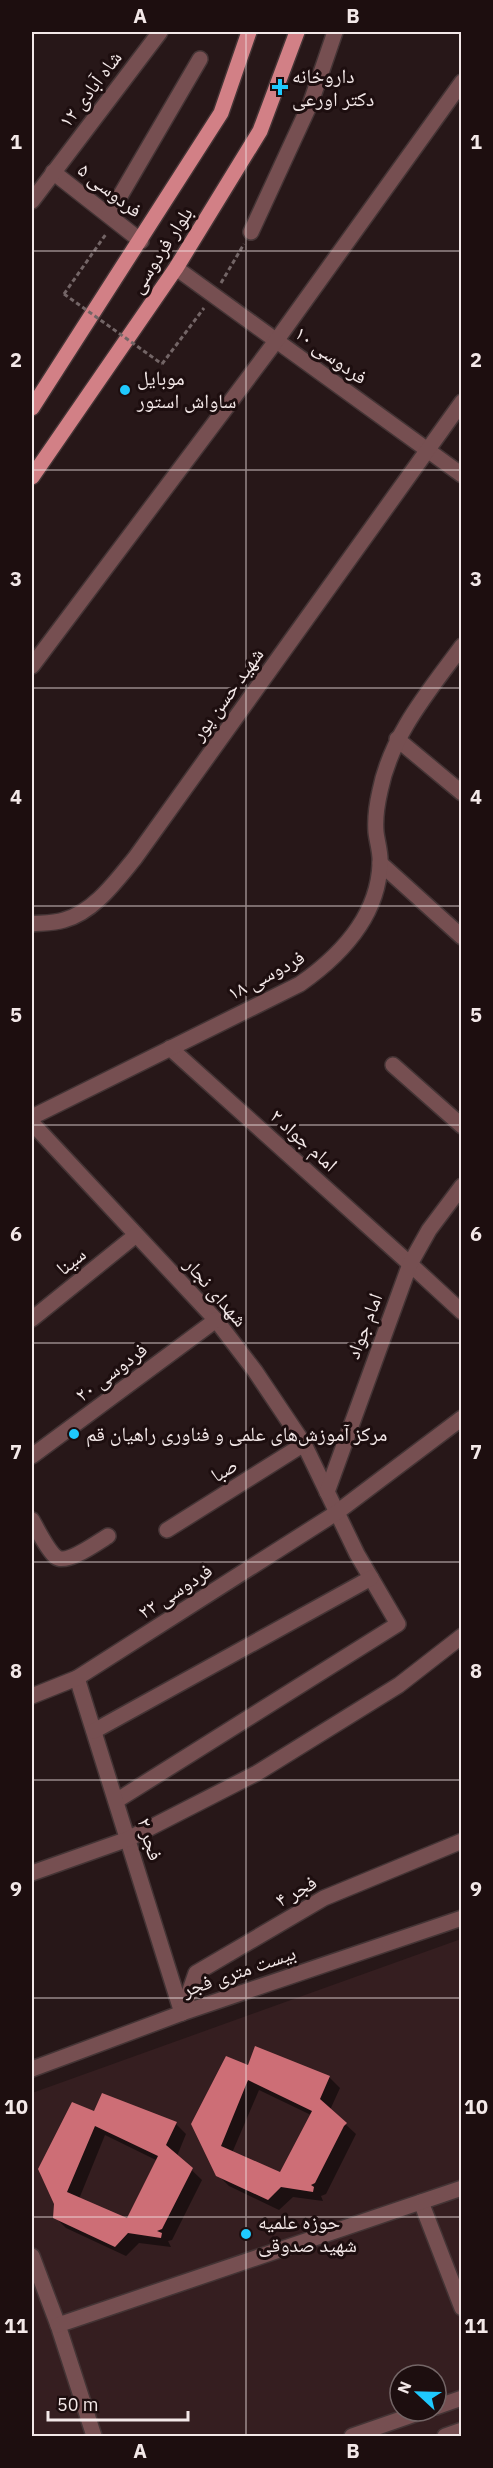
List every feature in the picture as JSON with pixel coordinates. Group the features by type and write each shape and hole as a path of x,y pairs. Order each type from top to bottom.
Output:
{"main road":[{"name":"بلوار فردوسی","path":"32,408 221,113 249,32"},
{"name":"بلوار فردوسی","path":"32,477 176,268 260,131 297,32"}],"street":[{"name":"شاه آبادی ۱۲","path":"32,201 160,32"},
{"path":"251,232 311,102 335,32"},
{"path":"112,218 200,59"},
{"path":"32,666 276,341 462,82"},
{"name":"فردوسی ۵","path":"53,172 141,241"},
{"name":"فردوسی ۱۰","path":"176,268 462,475"},
{"name":"شهید حسن پور","path":"32,924 65,920 88,907 120,877 462,402"},
{"name":"فردوسی ۱۸","path":"32,1117 300,984 324,967 345,946 363,922 373,900 380,864 376,830 380,791 397,739 462,646"},
{"path":"397,739 462,793"},
{"path":"380,864 462,937"},
{"name":"امام جواد ۲","path":"170,1048 462,1312"},
{"path":"393,1065 462,1126"},
{"name":"شهدای نجار","path":"32,1123 216,1320 255,1371 304,1444 336,1514 398,1624 116,1801"},
{"name":"امام جواد","path":"327,1492 410,1263 451,1197 462,1186"},
{"name":"سینا","path":"32,1319 136,1235"},
{"name":"فردوسی ۲۰","path":"32,1456 216,1320"},
{"name":"فردوسی ۲۲","path":"32,1696 77,1678 336,1514 462,1418"},
{"name":"صبا","path":"167,1530 304,1444"},
{"path":"33,1527 55,1557 63,1559 70,1558 108,1536"},
{"path":"94,1731 371,1578"},
{"path":"32,1873 128,1839 257,1773 399,1685 462,1636"},
{"name":"فجر ۲","path":"77,1678 182,2013"},
{"name":"فجر ۴","path":"182,2013 196,1973 324,1898 462,1841"},
{"name":"بیست متری فجر","path":"32,2069 182,2013 462,1918"},
{"path":"58,2325 462,2188"},
{"path":"421,2202 462,2308"},
{"path":"32,2256 58,2325 94,2436"},
{"path":"352,2436 389,2423"},
{"path":"445,2436 462,2430"}],"path":[{"path":"112,218 64,294 162,364 214,296 251,232"}],"shaded area":[{"name":"حوزه علمیه شهید صدوقی","path":"461,1939 461,2436 32,2436 32,2093"}],"building":[{"path":"255,2046 330,2076 320,2099 347,2123 315,2183 311,2185 314,2187 313,2192 281,2187 268,2200 216,2176 191,2124 226,2056 248,2065","holes":["248,2080 312,2111 280,2172 221,2146"]},
{"path":"102,2093 177,2122 166,2145 193,2168 162,2229 157,2231 162,2233 161,2238 128,2233 115,2247 53,2218 54,2204 38,2169 72,2102 94,2111","holes":["95,2126 158,2156 127,2218 67,2192"]}],"place":[{"name":"داروخانه دکتر اورعی","path":"280,87"},
{"name":"موبایل ساواش استور","path":"125,390"},
{"name":"مرکز آموزش‌های علمی و فناوری راهیان قم","path":"74,1434"},
{"name":"حوزه علمیه شهید صدوقی","path":"246,2234"}]}
